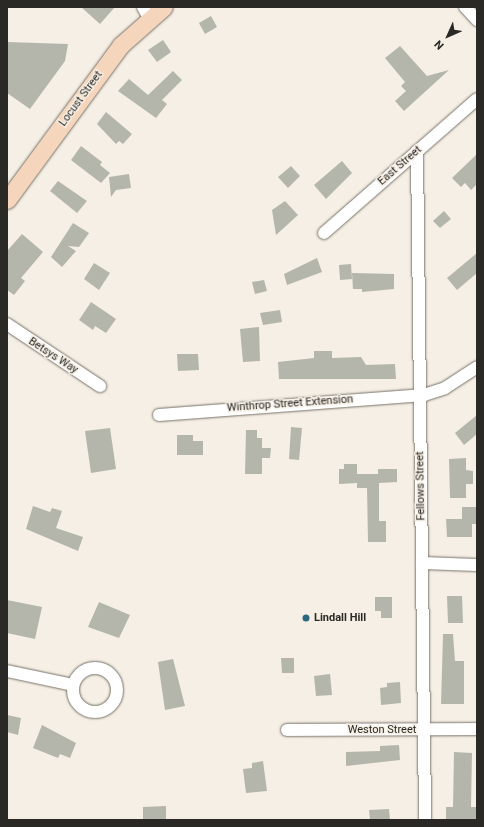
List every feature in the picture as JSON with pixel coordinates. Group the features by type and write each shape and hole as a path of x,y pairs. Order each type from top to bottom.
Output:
{"main road":[{"name":"Locust Street","path":"7,200 146,13 164,7"}],"street":[{"path":"465,7 477,20"},
{"name":"East Street","path":"324,233 477,99"},
{"name":"Fellows Street","path":"417,151 425,820"},
{"name":"Betsys Way","path":"7,324 100,386"},
{"name":"Winthrop Street Extension","path":"160,415 420,396 445,388 477,367"},
{"path":"422,563 477,565"},
{"path":"7,671 73,685"},
{"name":"Weston Street","path":"287,730 425,730 477,728"}],"building":[{"path":"81,7 115,7 100,24"},
{"path":"211,16 217,27 205,34 199,23"},
{"path":"163,40 171,52 157,62 148,50"},
{"path":"7,42 68,44 65,61 30,109 7,93"},
{"path":"400,46 427,76 449,70 404,111 395,101 406,91 401,86 405,82 385,58"},
{"path":"173,71 182,80 162,100 167,104 156,118 118,91 129,79 148,95"},
{"path":"106,112 132,134 123,144 119,141 116,144 97,124"},
{"path":"81,146 102,162 100,165 110,173 101,183 71,160"},
{"path":"477,154 477,184 471,190 465,183 461,187 452,178"},
{"path":"342,161 352,173 326,199 314,185"},
{"path":"291,166 300,176 288,188 278,177"},
{"path":"129,174 131,188 116,190 111,197 109,177"},
{"path":"58,181 87,201 77,213 50,191"},
{"path":"285,201 298,215 276,235 272,210"},
{"path":"444,211 451,219 440,228 433,221"},
{"path":"73,223 89,233 79,247 68,246 76,251 62,267 51,257"},
{"path":"22,234 43,252 21,278 25,281 14,295 7,290 7,251"},
{"path":"477,253 477,273 457,290 447,278"},
{"path":"317,258 322,272 287,285 284,274"},
{"path":"94,263 110,273 99,290 84,279"},
{"path":"351,264 352,279 340,280 339,265"},
{"path":"352,273 394,274 394,289 362,292 362,289 353,289"},
{"path":"264,280 267,291 255,294 252,282"},
{"path":"91,302 116,319 106,333 95,326 93,330 79,320"},
{"path":"280,310 282,322 263,325 260,313"},
{"path":"259,327 260,361 243,362 240,329"},
{"path":"314,351 332,351 332,358 361,357 366,365 395,364 396,379 279,379 278,362 314,358"},
{"path":"177,354 198,354 199,370 178,371"},
{"path":"477,415 477,434 464,445 455,433"},
{"path":"291,427 302,428 299,460 289,459"},
{"path":"110,428 116,469 91,473 85,431"},
{"path":"246,430 257,430 257,438 262,438 262,448 271,448 270,458 262,458 262,474 245,474"},
{"path":"177,435 193,435 193,441 203,441 203,455 177,455"},
{"path":"466,458 466,470 473,471 473,484 466,484 466,498 450,498 449,459"},
{"path":"344,464 357,464 357,474 378,474 378,469 397,469 397,482 379,483 379,521 386,521 386,542 368,542 367,488 357,488 357,483 339,484 339,469 344,469"},
{"path":"33,506 50,512 52,508 62,511 56,528 83,537 78,551 26,529"},
{"path":"462,507 477,507 477,524 472,524 472,537 447,537 446,519 462,519"},
{"path":"447,596 462,596 463,623 448,623"},
{"path":"375,597 392,597 392,618 381,618 381,611 375,611"},
{"path":"7,600 42,607 35,639 7,633"},
{"path":"99,602 130,615 119,638 88,627"},
{"path":"443,634 453,634 455,661 464,661 464,704 441,704"},
{"path":"281,658 294,658 294,673 282,673"},
{"path":"173,659 185,706 165,710 158,662"},
{"path":"330,674 332,695 316,696 314,676"},
{"path":"400,682 401,703 381,705 380,688 387,687 387,683"},
{"path":"7,715 21,718 18,735 7,732"},
{"path":"42,725 76,743 70,758 60,754 58,758 33,748"},
{"path":"399,745 400,760 346,766 346,752 380,751 380,746"},
{"path":"454,752 472,753 471,807 476,807 476,820 446,820 446,807 453,807"},
{"path":"263,761 267,791 246,793 243,769 252,768 252,763"},
{"path":"166,806 166,820 143,820 143,807"},
{"path":"389,809 390,820 370,820 369,810"}],"place":[{"name":"Lindall Hill","path":"306,618"}]}
